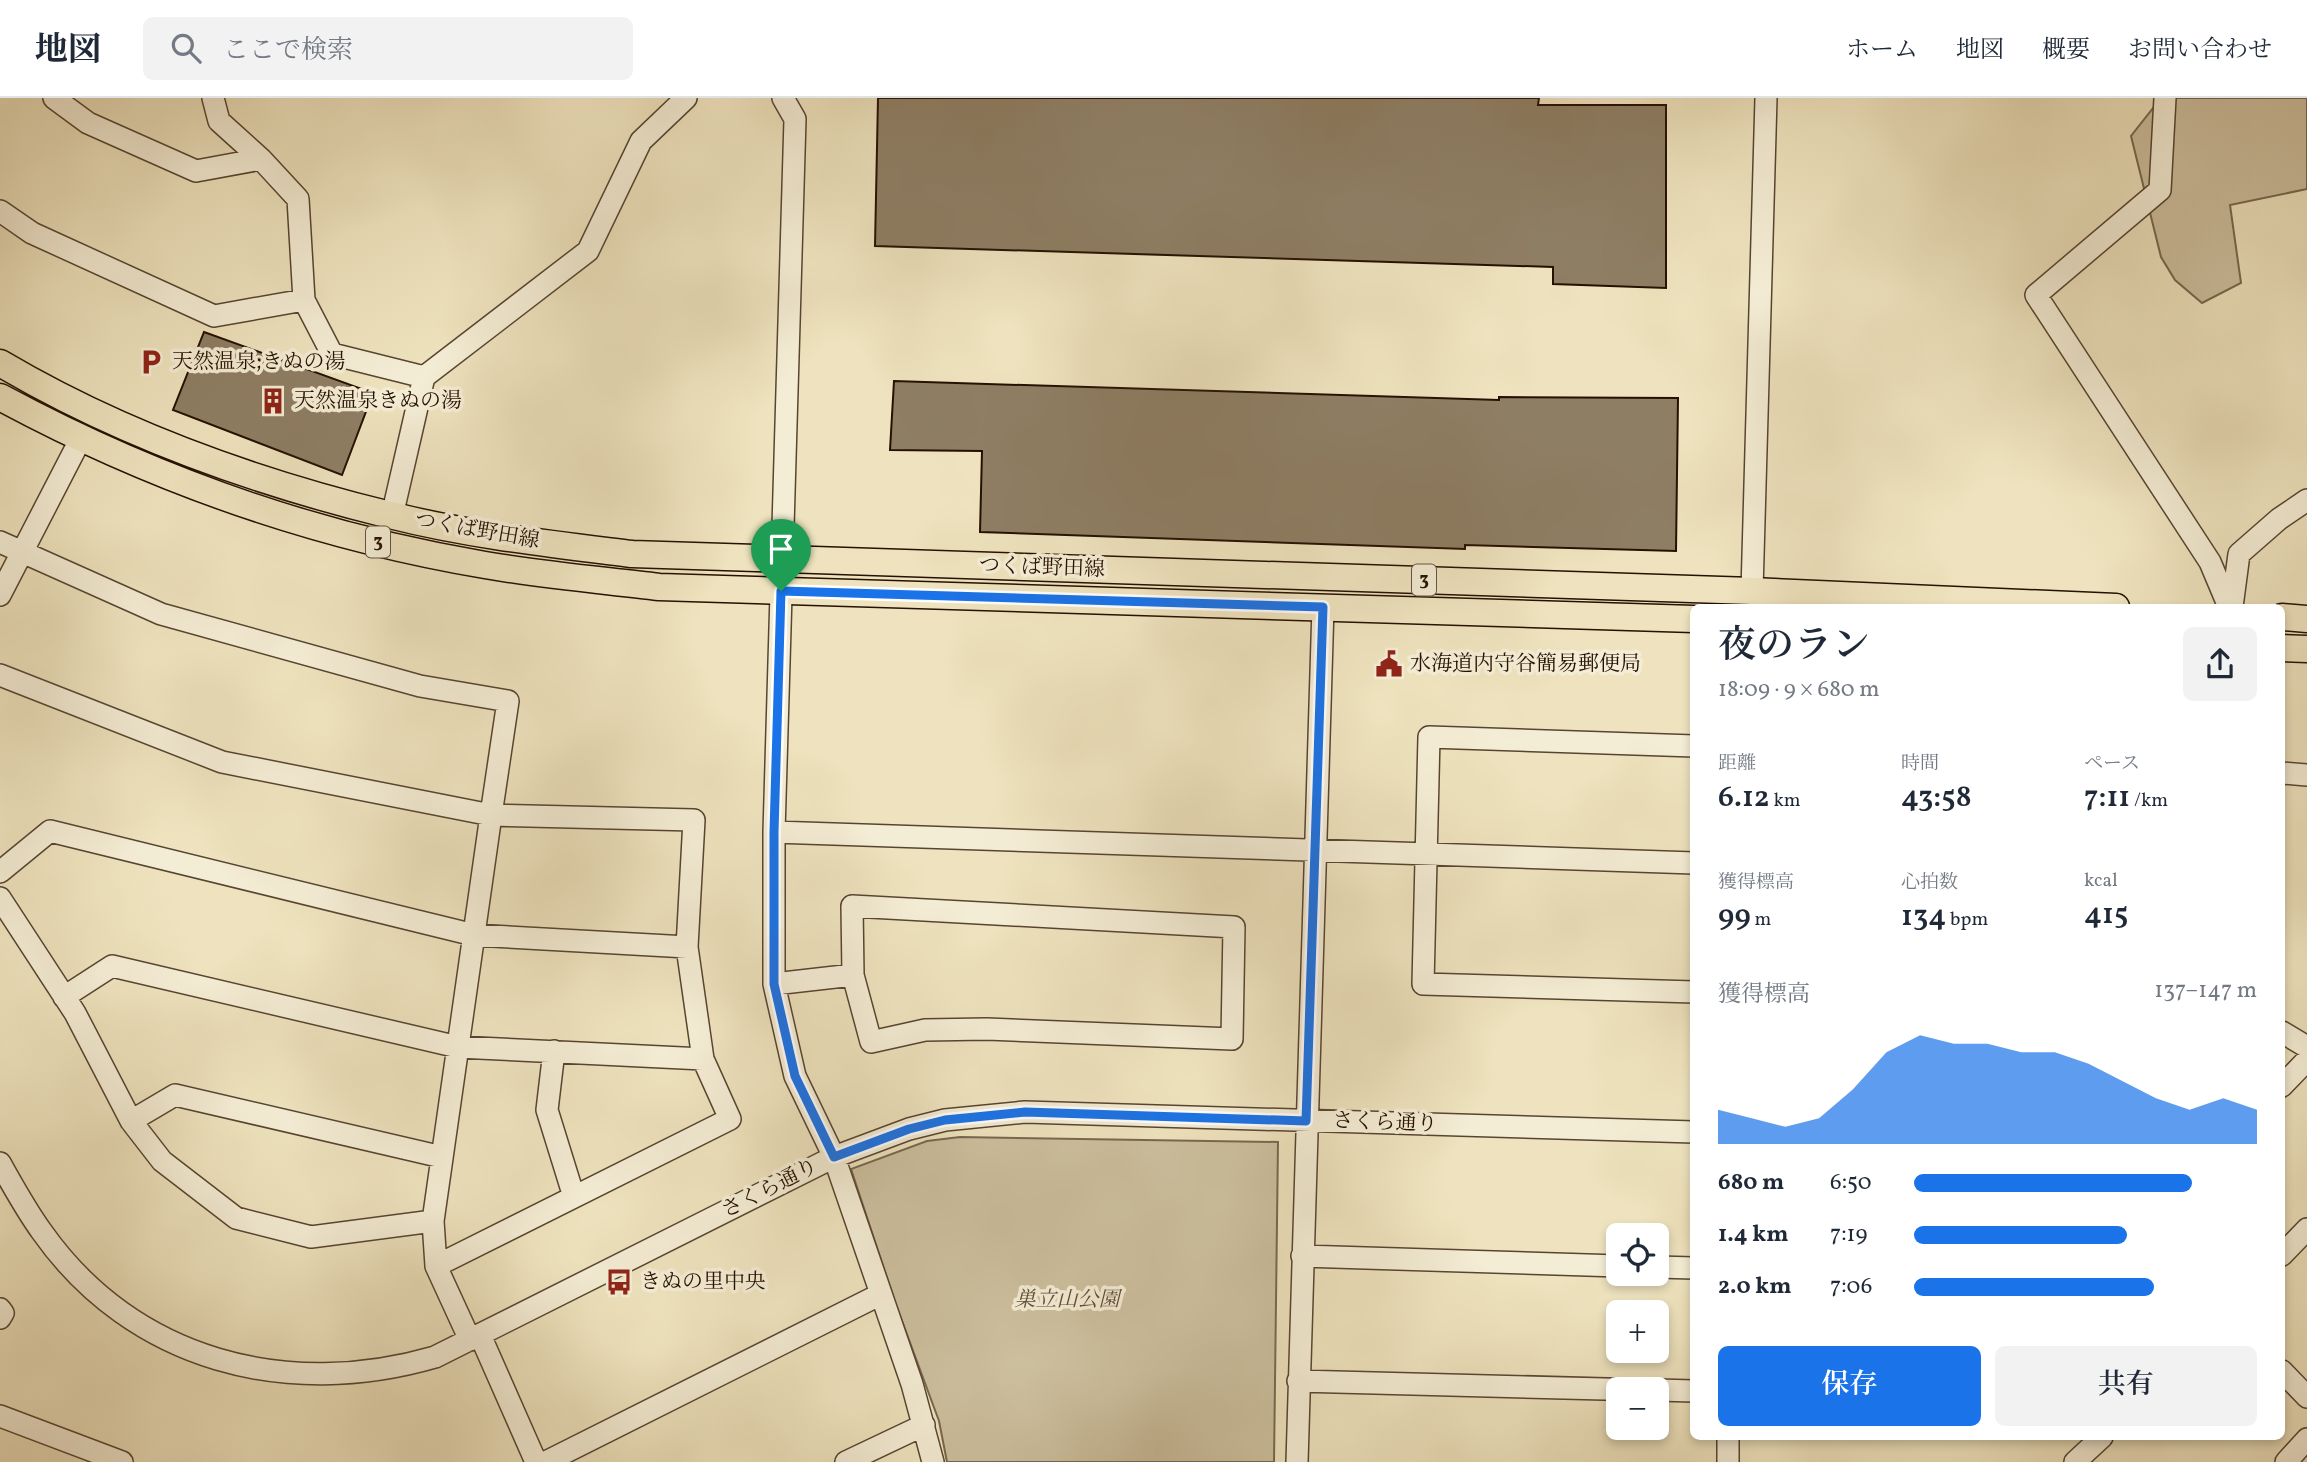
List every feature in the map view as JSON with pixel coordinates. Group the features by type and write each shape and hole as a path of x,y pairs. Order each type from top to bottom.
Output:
{"main road":[{"name":"つくば野田線","path":"0,363 93,411 192,455 292,488 392,516 496,536 632,554 1752,591 2048,604"},
{"name":"つくば野田線","path":"0,397 80,440 182,482 285,517 388,545 484,565 562,576 659,587 1690,619"},
{"path":"2285,617 2307,619"},
{"path":"2285,648 2307,649"}],"street":[{"path":"54,98 88,123 196,171 261,159"},
{"path":"213,98 219,121 261,159 298,199 304,300 332,355 424,377"},
{"path":"392,516 424,377 588,251 641,141 686,98"},
{"path":"783,98 795,118 774,832 774,984 795,1076 834,1157 924,1425 933,1462"},
{"path":"1752,591 1766,98"},
{"path":"2165,98 2160,190 2036,296 2210,562 2230,604"},
{"path":"0,211 32,233 214,316 304,300"},
{"path":"0,595 19,553 80,440"},
{"path":"2231,604 2239,554 2279,519 2307,500"},
{"path":"0,542 19,553 161,614 420,686 508,701 433,1222 436,1266 536,1462"},
{"path":"1297,1462 1301,1256 1323,607"},
{"path":"0,675 222,762 491,815 694,820 687,947 703,1059 730,1119 436,1266"},
{"path":"1690,746 1429,737 1423,984 1690,992"},
{"path":"2285,774 2307,775"},
{"path":"0,872 50,831 474,936 687,947"},
{"path":"774,832 1690,863"},
{"path":"0,898 64,996 131,1121 162,1161 236,1218 311,1237 433,1222"},
{"path":"852,906 1234,927 1232,1039 988,1029 925,1030 871,1042 853,975 852,906"},
{"path":"64,996 112,966 458,1046 703,1059"},
{"path":"774,984 853,975"},
{"path":"2285,1034 2307,1046"},
{"path":"554,1051 547,1110 575,1197"},
{"path":"2285,1083 2307,1059"},
{"path":"131,1121 175,1094 442,1157"},
{"name":"さくら通り","path":"0,1163 8,1194 76,1272 107,1300 156,1334 212,1359 280,1373 348,1375 405,1366 435,1357 834,1157 909,1129 988,1114 1025,1112 1690,1132"},
{"path":"2285,1252 2307,1229"},
{"path":"1301,1256 1606,1266"},
{"path":"1669,1268 1690,1269"},
{"path":"546,1462 881,1294"},
{"path":"0,1309 3,1313 0,1318"},
{"path":"2285,1374 2307,1397"},
{"path":"1298,1381 1606,1389"},
{"path":"1669,1390 1690,1391"},
{"path":"0,1416 122,1462"},
{"path":"846,1462 924,1425"},
{"path":"2286,1462 2307,1439"},
{"path":"1728,1440 1728,1462"},
{"path":"2075,1462 2099,1440"}],"green space":[{"path":"2161,98 2307,98 2307,189 2230,205 2241,283 2202,303 2175,280 2161,257 2131,136"},
{"name":"巣立山公園","path":"960,1137 1278,1142 1274,1462 947,1462 939,1421 895,1302 851,1169 927,1141"}],"building":[{"path":"878,98 1539,98 1538,105 1666,105 1666,288 1553,284 1553,267 875,246"},
{"name":"天然温泉きぬの湯","path":"204,332 373,393 342,475 173,410"},
{"path":"894,381 1499,400 1499,397 1678,398 1676,551 1465,545 1465,549 980,532 982,451 890,450"}],"place":[{"name":"天然温泉;きぬの湯","path":"151,362"},
{"name":"天然温泉きぬの湯","path":"273,401"},
{"name":"水海道内守谷簡易郵便局","path":"1389,664"},
{"name":"きぬの里中央","path":"619,1282"}],"route":[{"path":"781,591 1323,607 1306,1121 1025,1112 988,1114 945,1120 909,1129 834,1157 795,1076 774,984 774,832 781,591"}]}
